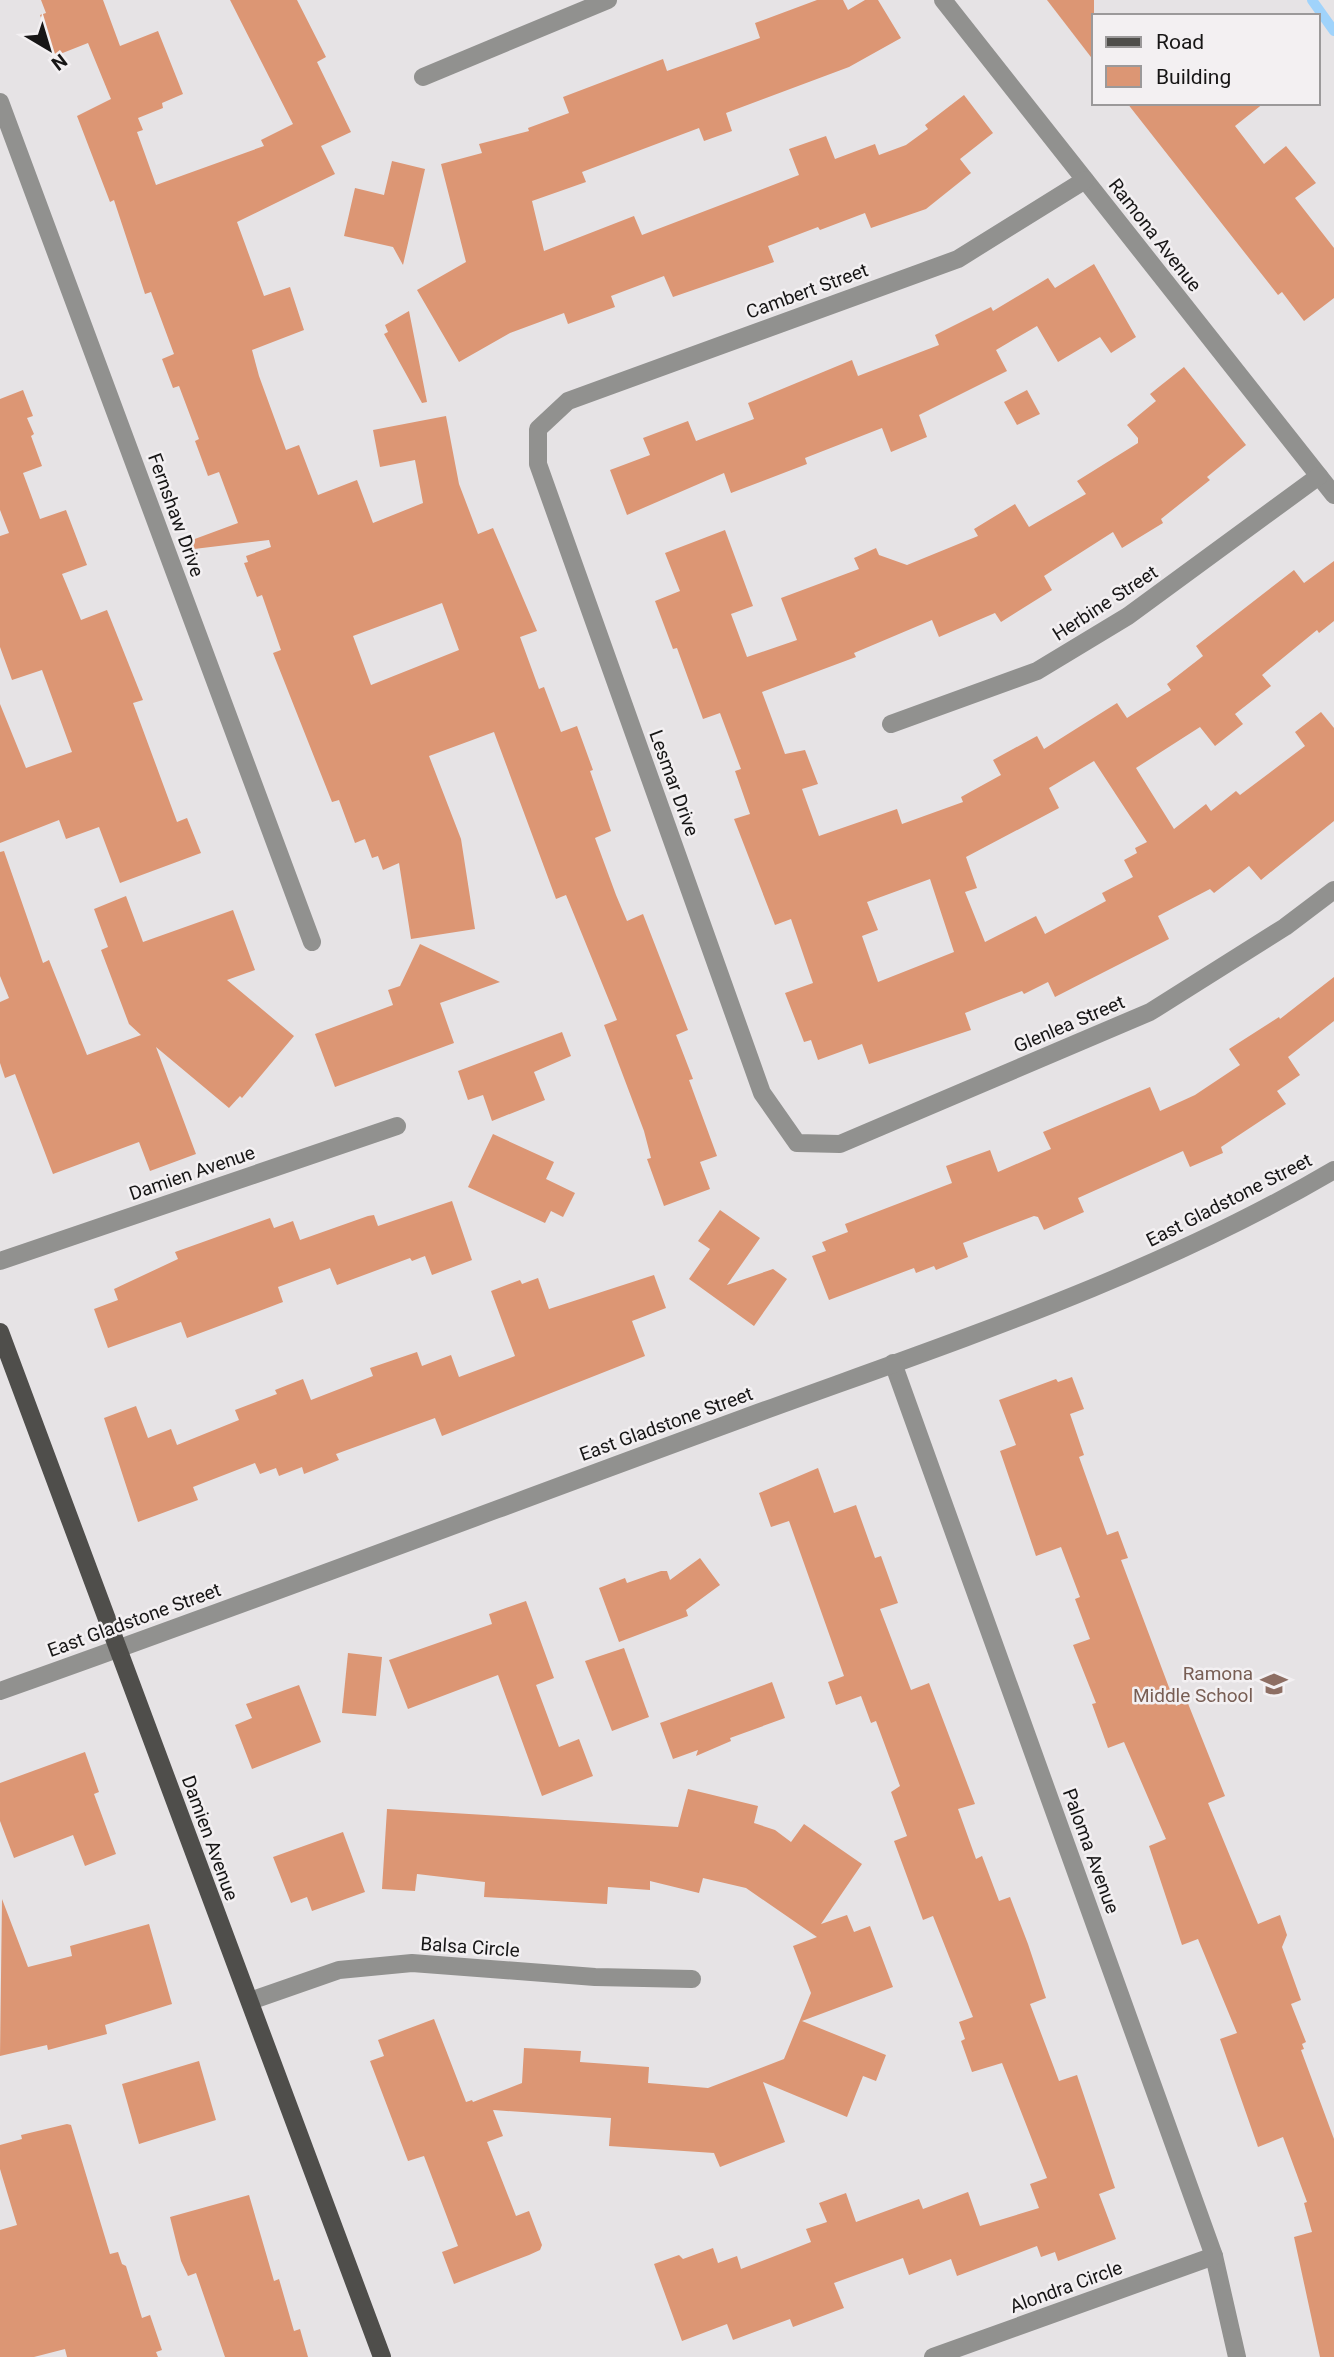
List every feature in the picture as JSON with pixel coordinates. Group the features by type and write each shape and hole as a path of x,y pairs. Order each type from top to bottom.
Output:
{"main road":[{"name":"Damien Avenue","path":"0,1332 382,2357"}],"street":[{"path":"423,77 608,0"},
{"name":"Ramona Avenue","path":"943,0 1334,495"},
{"name":"Fernshaw Drive","path":"0,102 312,942"},
{"name":"Cambert Street","path":"538,429 568,401 958,258 1085,180"},
{"name":"Lesmar Drive","path":"538,429 538,464 762,1093 797,1143"},
{"name":"Herbine Street","path":"891,724 1037,671 1128,616 1319,476"},
{"name":"Glenlea Street","path":"797,1143 840,1144 1150,1012 1285,927 1334,890"},
{"name":"Damien Avenue","path":"0,1261 397,1126"},
{"name":"East Gladstone Street","path":"0,1691 893,1363 1178,1253 1282,1201 1334,1170"},
{"name":"Paloma Avenue","path":"893,1363 1214,2256 1237,2357"},
{"name":"Balsa Circle","path":"250,2001 339,1970 412,1963 595,1977 692,1979"},
{"name":"Alondra Circle","path":"933,2357 1214,2256"}],"building":[{"path":"41,0 103,0 120,46 158,31 183,94 162,103 163,108 138,118 143,130 137,132 156,185 264,146 261,140 293,124 230,0 297,0 326,57 317,62 351,132 321,146 335,174 237,222 264,296 290,287 304,330 252,350 259,376 286,450 299,445 318,495 357,480 373,523 423,503 415,460 380,467 373,430 446,416 459,484 478,534 493,528 537,631 520,637 539,689 544,687 561,732 577,726 593,770 590,771 611,831 595,838 616,895 627,921 643,914 688,1030 676,1035 693,1079 689,1080 717,1156 700,1162 710,1189 664,1206 647,1159 651,1158 644,1131 604,1025 617,1020 566,895 556,899 494,732 429,756 461,839 475,929 411,939 399,863 383,870 378,856 372,858 365,839 355,843 339,800 332,802 273,653 281,650 262,595 257,597 244,563 248,562 246,556 271,547 269,540 194,549 192,540 238,523 219,472 208,476 195,441 199,439 179,386 173,388 162,359 174,354 151,292 145,294 114,200 110,202 77,116 111,99 88,43 55,56 40,15 46,13","holes":["442,603 459,650 371,685 353,636"]},
{"path":"817,0 843,0 848,10 865,0 878,0 901,38 849,67 726,113 732,131 704,141 699,128 582,172 586,182 532,201 544,251 634,216 642,235 799,175 789,149 826,136 835,159 875,144 879,155 906,145 928,129 925,125 964,95 993,133 960,159 971,173 926,209 871,228 865,213 820,230 818,227 768,246 774,262 673,297 664,276 611,296 615,307 568,324 564,313 510,333 459,362 417,290 466,262 441,164 482,153 479,144 529,131 528,128 569,113 563,97 663,59 667,71 760,38 755,23"},
{"path":"1047,0 1094,0 1092,58"},
{"path":"1129,105 1261,105 1235,126 1264,164 1286,146 1316,183 1295,198 1334,248 1334,298 1304,321 1282,292 1278,295"},
{"path":"392,161 425,169 403,265 393,247 344,236 355,188 384,195"},
{"path":"1094,264 1136,337 1111,353 1100,337 1058,362 1037,326 996,350 1007,371 919,415 927,437 891,452 882,428 805,458 807,464 731,493 724,473 627,515 610,470 650,455 643,438 688,421 696,441 754,419 748,403 852,360 858,376 939,345 935,335 991,307 993,311 1048,278 1055,288"},
{"path":"409,311 427,402 422,403 384,334 388,332 385,325"},
{"path":"1184,367 1246,445 1207,477 1210,480 1161,519 1163,523 1122,548 1113,532 1044,576 1052,590 1001,622 995,613 939,637 932,620 854,653 856,657 762,692 785,754 805,750 818,784 802,789 819,836 897,809 902,824 963,802 961,797 1001,775 993,760 1037,736 1044,749 1117,703 1127,718 1171,690 1167,684 1203,656 1196,646 1294,570 1304,583 1334,561 1334,621 1319,633 1317,630 1262,675 1271,686 1235,714 1243,724 1215,746 1200,727 1136,768 1174,829 1206,804 1211,811 1236,791 1240,795 1305,746 1295,732 1321,712 1334,728 1334,821 1261,880 1249,866 1214,893 1210,889 1158,916 1169,939 1055,997 1048,982 1024,994 1022,991 965,1013 971,1030 869,1064 862,1044 818,1060 811,1040 804,1042 785,993 813,983 791,919 775,925 734,819 750,814 735,771 741,769 720,713 703,719 677,648 673,649 655,601 680,591 665,553 725,530 753,606 731,614 747,657 797,640 781,598 859,569 854,558 876,548 879,555 907,565 978,536 974,529 1015,504 1029,527 1086,494 1077,481 1138,443 1138,438 1127,425 1156,401 1150,394","holes":["1094,761 1147,842 1135,848 1137,853 1124,860 1133,877 1102,893 1106,901 1045,934 1036,916 985,942 965,892 977,888 966,857 1059,808 1049,788","930,879 954,952 878,982 862,936 878,930 867,902"]},
{"path":"23,390 33,416 27,418 34,434 31,436 42,466 23,473 40,519 66,510 87,565 62,574 81,620 107,610 143,700 133,703 177,822 187,818 201,853 120,883 99,827 66,839 59,820 0,843 0,704 26,768 72,752 42,670 12,680 0,647 0,536 9,533 0,510 0,399"},
{"path":"1027,390 1040,414 1017,425 1004,402"},
{"path":"4,851 43,963 49,960 87,1055 141,1035 129,1024 101,950 108,947 94,909 126,896 143,942 233,910 255,970 227,980 294,1036 242,1098 240,1096 229,1108 156,1047 196,1154 150,1171 139,1142 53,1174 15,1074 5,1078 0,1063 0,1002 9,998 0,976 0,852"},
{"path":"420,944 500,982 440,1003 454,1043 335,1087 315,1034 393,1005 388,990 400,986"},
{"path":"1334,977 1334,1021 1288,1057 1300,1075 1277,1091 1286,1104 1221,1147 1223,1153 1190,1167 1183,1151 1078,1198 1084,1212 1044,1230 1038,1217 1034,1216 963,1243 968,1257 936,1270 934,1266 916,1273 914,1268 829,1300 812,1256 826,1251 822,1242 848,1232 845,1224 952,1183 946,1166 990,1150 998,1172 1051,1149 1043,1132 1150,1087 1160,1111 1195,1095 1240,1065 1229,1049 1279,1017 1280,1019"},
{"path":"562,1032 571,1056 534,1072 545,1100 492,1121 483,1095 468,1100 458,1071"},
{"path":"493,1134 554,1162 546,1179 575,1193 563,1217 551,1211 545,1223 468,1187"},
{"path":"452,1201 472,1260 432,1275 425,1256 412,1261 410,1258 337,1285 330,1268 278,1287 283,1302 187,1338 181,1322 108,1348 94,1309 118,1300 114,1289 178,1259 175,1252 270,1218 274,1228 293,1221 300,1240 368,1216 374,1215 378,1226"},
{"path":"720,1210 760,1238 727,1285 773,1269 787,1279 754,1326 689,1279 710,1249 698,1241"},
{"path":"654,1275 666,1308 632,1321 645,1356 442,1436 435,1418 336,1454 339,1460 304,1474 302,1467 279,1476 276,1468 260,1474 255,1463 193,1487 198,1500 138,1522 104,1418 136,1406 148,1438 171,1429 177,1445 239,1420 235,1410 277,1394 275,1390 303,1379 311,1400 373,1376 370,1368 417,1352 422,1366 451,1355 459,1377 515,1356 491,1291 520,1280 522,1284 538,1278 549,1309"},
{"path":"1072,1377 1084,1409 1070,1414 1084,1455 1079,1457 1107,1535 1118,1531 1128,1558 1121,1560 1176,1706 1187,1701 1225,1796 1208,1803 1258,1924 1280,1915 1287,1935 1282,1947 1301,2000 1291,2004 1306,2042 1302,2044 1304,2049 1301,2050 1334,2139 1334,2357 1320,2357 1294,2237 1312,2232 1304,2203 1307,2202 1283,2137 1258,2147 1220,2039 1237,2033 1198,1939 1182,1945 1149,1846 1166,1839 1124,1742 1108,1748 1092,1704 1096,1703 1073,1645 1090,1639 1075,1599 1080,1597 1061,1547 1036,1556 1000,1451 1016,1445 999,1400 1056,1379 1058,1382"},
{"path":"818,1468 834,1513 856,1505 875,1558 881,1556 898,1603 880,1609 911,1690 929,1683 975,1804 958,1809 976,1859 982,1856 999,1901 1010,1897 1028,1944 1046,1998 1030,2004 1059,2081 1077,2075 1115,2188 1099,2194 1116,2239 1058,2261 1055,2252 1041,2257 1037,2246 957,2276 951,2259 909,2275 903,2258 834,2283 844,2308 793,2327 790,2319 733,2340 727,2324 682,2341 654,2264 679,2255 683,2259 713,2248 718,2263 737,2256 741,2269 811,2242 806,2229 827,2222 819,2203 846,2193 856,2222 919,2199 923,2209 968,2192 980,2226 1039,2208 1030,2184 1047,2178 1002,2063 972,2072 961,2041 965,2039 959,2022 973,2017 933,1916 923,1920 894,1841 907,1836 891,1792 900,1786 876,1721 871,1723 861,1696 836,1705 828,1682 844,1676 789,1521 771,1527 759,1493"},
{"path":"700,1558 720,1585 686,1610 688,1616 619,1642 599,1588 625,1578 627,1583 661,1571 667,1571 670,1580"},
{"path":"526,1601 554,1678 536,1685 559,1747 579,1739 593,1776 542,1796 498,1675 408,1709 389,1660 492,1624 489,1614"},
{"path":"624,1648 649,1717 612,1731 585,1661"},
{"path":"348,1653 382,1657 376,1716 342,1713"},
{"path":"772,1682 785,1718 730,1738 731,1741 696,1756 698,1750 673,1759 660,1723"},
{"path":"299,1685 321,1742 252,1769 235,1725 252,1718 246,1704"},
{"path":"85,1752 99,1792 94,1794 116,1854 85,1866 73,1835 14,1858 0,1821 0,1783"},
{"path":"688,1789 758,1806 754,1823 775,1830 791,1842 804,1824 862,1864 821,1924 847,1915 854,1932 870,1926 893,1987 802,2021 886,2055 876,2081 863,2076 847,2117 763,2082 785,2142 720,2167 714,2153 609,2146 611,2118 493,2110 503,2136 487,2142 516,2216 529,2211 542,2245 540,2250 529,2255 454,2284 442,2252 458,2246 424,2156 408,2161 370,2061 384,2056 378,2040 434,2019 466,2102 473,2102 522,2083 524,2048 581,2051 580,2062 649,2067 648,2083 708,2088 784,2059 811,1993 793,1946 817,1937 746,1888 703,1878 699,1893 650,1881 650,1890 608,1887 607,1904 484,1897 485,1882 417,1874 415,1891 382,1889 387,1809 678,1827"},
{"path":"343,1832 365,1892 312,1911 307,1897 291,1903 273,1857"},
{"path":"2,1899 28,1967 72,1956 70,1946 149,1924 172,2004 105,2025 107,2034 48,2050 47,2045 0,2056"},
{"path":"199,2061 216,2120 139,2144 122,2084"},
{"path":"71,2125 110,2254 118,2252 122,2264 126,2266 142,2318 150,2315 162,2350 156,2352 158,2357 67,2357 65,2349 34,2357 0,2357 0,2230 17,2225 0,2169 0,2145 22,2139 21,2135"},
{"path":"249,2195 274,2281 279,2279 294,2331 300,2329 308,2357 225,2357 196,2273 188,2276 181,2261 170,2217"}],"waterway":[{"path":"1312,0 1334,31"}],"place":[{"name":"Ramona Middle School","path":"1274,1684"}]}
